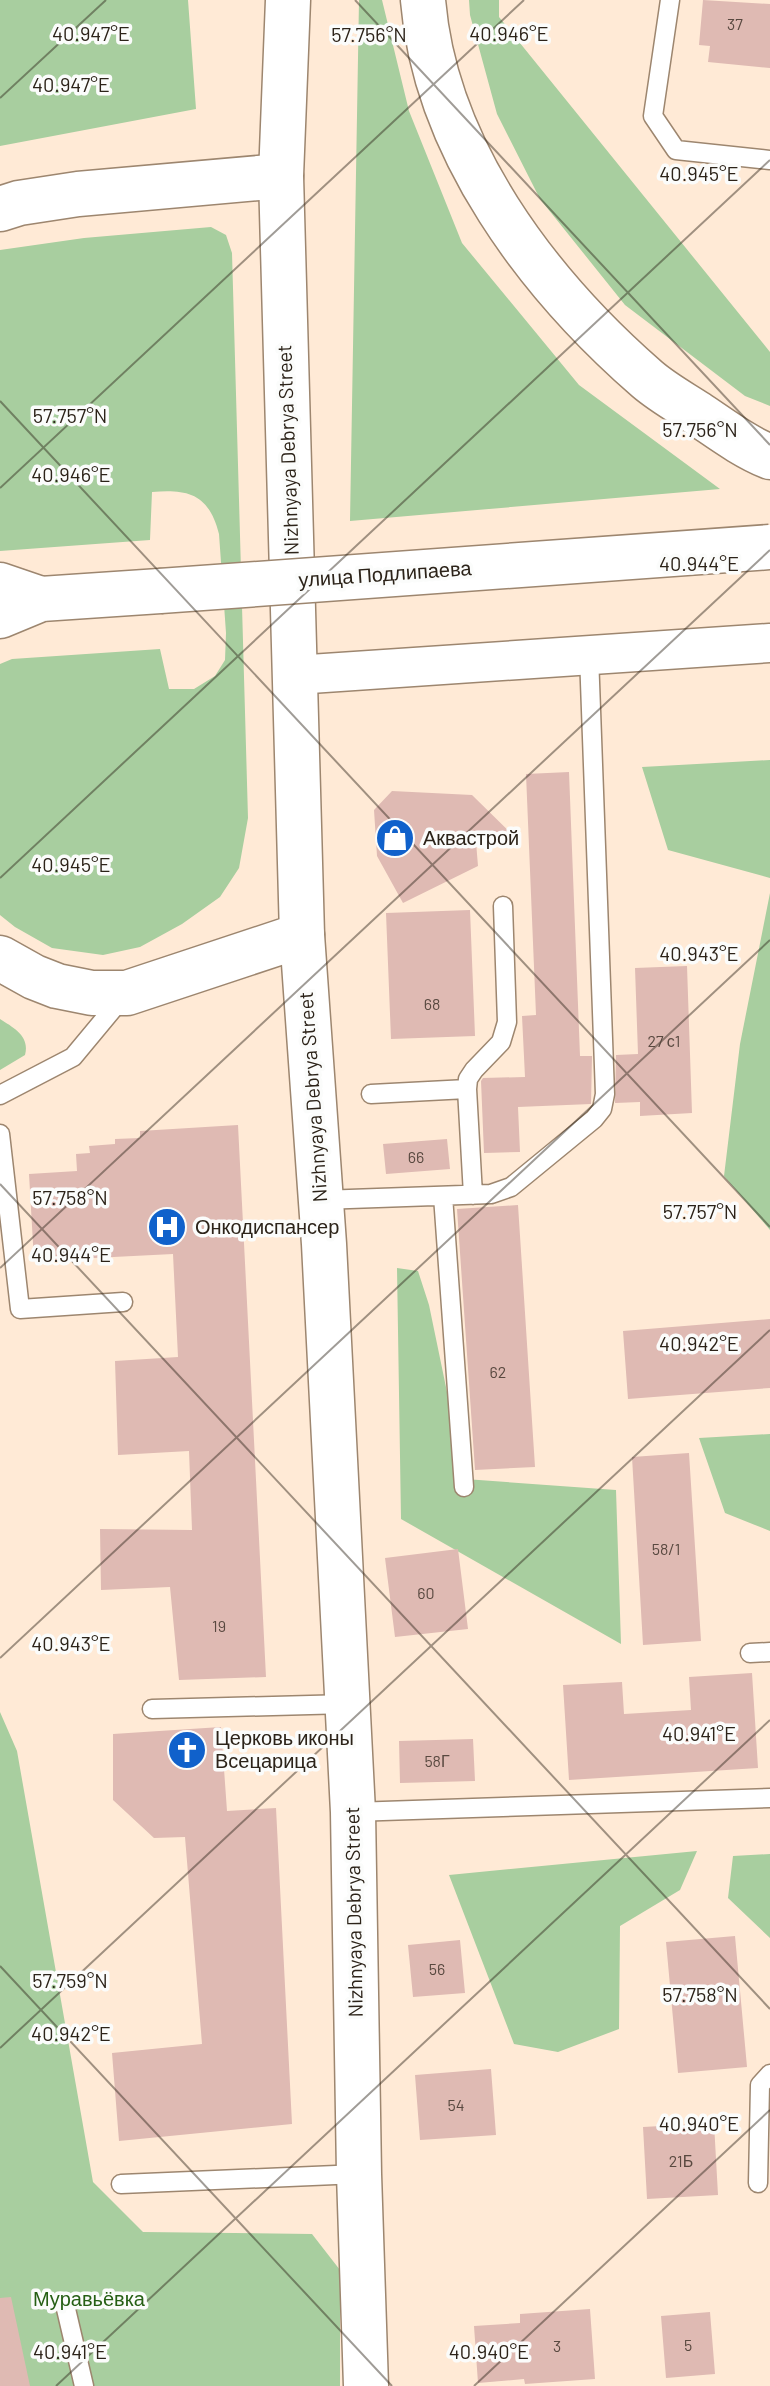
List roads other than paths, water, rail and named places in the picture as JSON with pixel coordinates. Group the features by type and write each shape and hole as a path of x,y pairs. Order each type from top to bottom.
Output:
{"main road":[{"name":"Nizhnyaya Debrya Street","path":"288,0 281,176 302,935 321,1200 353,1812 366,2386"},
{"path":"423,0 426,32 452,117 492,203 562,298 649,381 748,447 770,457"},
{"path":"0,209 78,194 281,176"},
{"name":"улица Подлипаева","path":"20,601 770,547"},
{"path":"0,585 20,601 0,616"},
{"path":"0,958 57,986 92,993 127,993 302,935"}],"street":[{"path":"295,675 770,643"}],"lane":[{"path":"670,0 653,116 676,150 770,160"},
{"path":"321,1200 491,1194 511,1187 602,1109 605,1094 589,655"},
{"path":"473,1195 468,1079 501,1042 507,1022 503,906"},
{"path":"0,1095 73,1057 127,993"},
{"path":"371,1094 467,1089"},
{"path":"0,1134 20,1309 123,1302"},
{"path":"443,1196 464,1487"},
{"path":"750,1653 770,1652"},
{"path":"152,1709 348,1704"},
{"path":"353,1812 770,1798"},
{"path":"758,2183 760,2085 770,2074"},
{"path":"121,2184 359,2174"},
{"path":"66,2309 84,2386"}],"place":[{"name":"Аквастрой","path":"395,838"},
{"name":"Онкодиспансер","path":"167,1227"},
{"name":"Церковь иконы Всецарица","path":"187,1750"}],"park label":[{"name":"Муравьёвка","path":"89,2299"}]}
